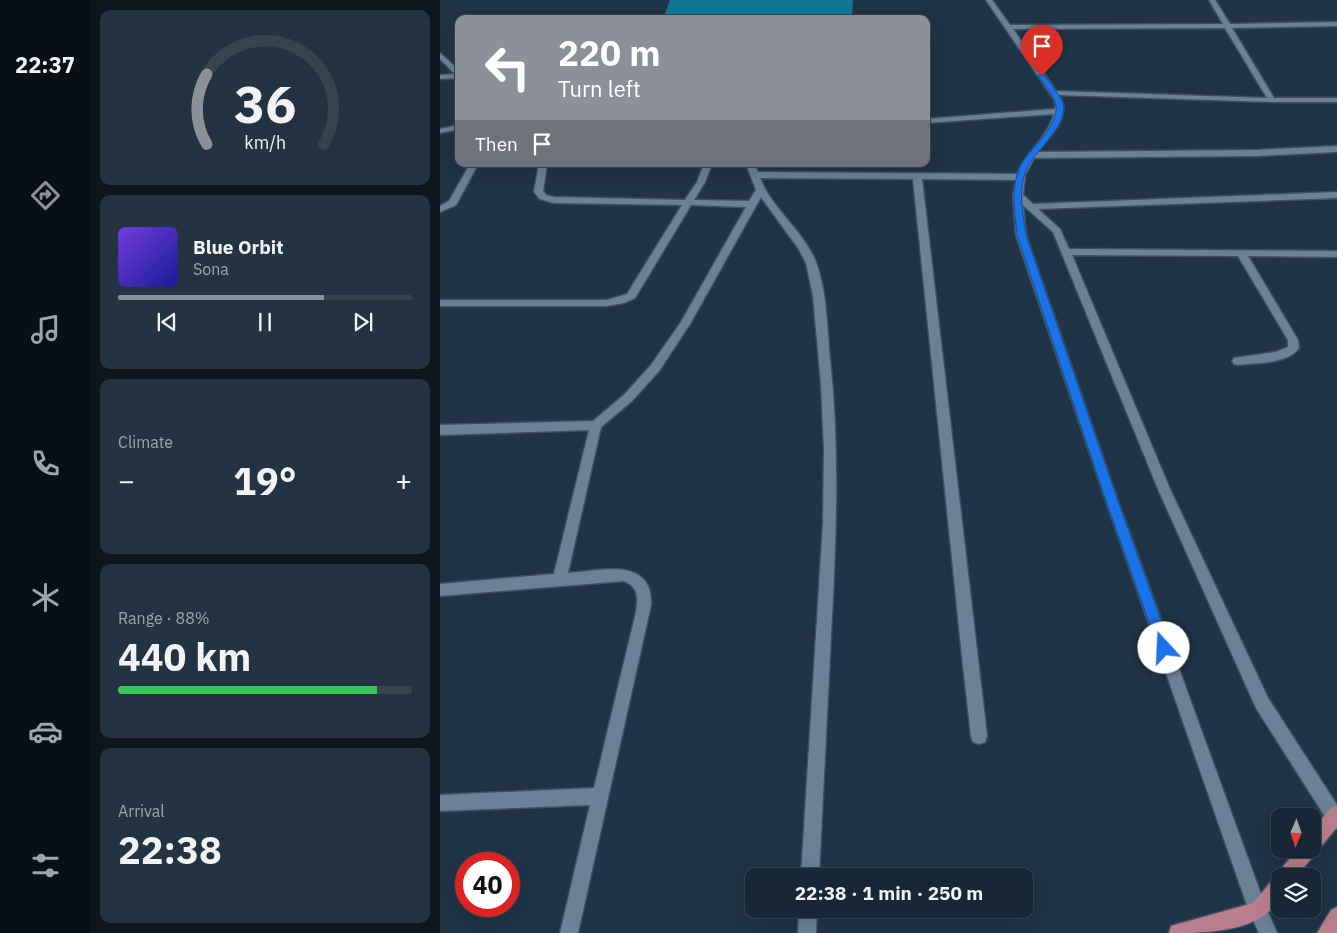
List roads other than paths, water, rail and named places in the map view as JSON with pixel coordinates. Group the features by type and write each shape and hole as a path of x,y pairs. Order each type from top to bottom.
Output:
{"main road":[{"path":"1321,834 1336,817"},
{"path":"1293,868 1301,858"},
{"path":"1178,933 1258,911 1271,895"},
{"path":"1326,933 1337,916"}],"street":[{"path":"989,0 1059,101 1060,111 1056,123 1031,155 1020,177 1017,195 1022,235 1112,501 1258,911 1268,933"},
{"path":"1212,0 1272,100"},
{"path":"1008,27 1228,27 1337,24"},
{"path":"440,55 455,71"},
{"path":"440,76 455,75"},
{"path":"1053,93 1272,100 1337,100"},
{"path":"930,121 1060,111"},
{"path":"440,131 455,128"},
{"path":"1031,155 1257,153 1337,149"},
{"path":"440,209 453,204 472,167"},
{"path":"543,167 538,192 544,197 554,200 752,204"},
{"path":"440,303 607,302 631,296 701,182 707,167"},
{"path":"810,868 830,523 830,449 826,384 818,296 811,263 803,247 760,190 752,169 1020,177"},
{"path":"917,175 935,312 959,567 979,736"},
{"path":"560,580 596,425 628,398 655,368 685,324 760,190"},
{"path":"1017,195 1057,231 1164,489 1262,702 1336,817"},
{"path":"1031,206 1337,195"},
{"path":"1066,252 1337,254"},
{"path":"1238,362 1291,352 1294,348 1292,340 1241,253"},
{"path":"440,430 596,425"},
{"path":"440,590 624,575 636,579 643,586 645,599 643,612 569,933"},
{"path":"440,803 601,796"},
{"path":"807,933 808,918"}],"water":[{"path":"670,0 853,0 852,15 664,15"}]}
